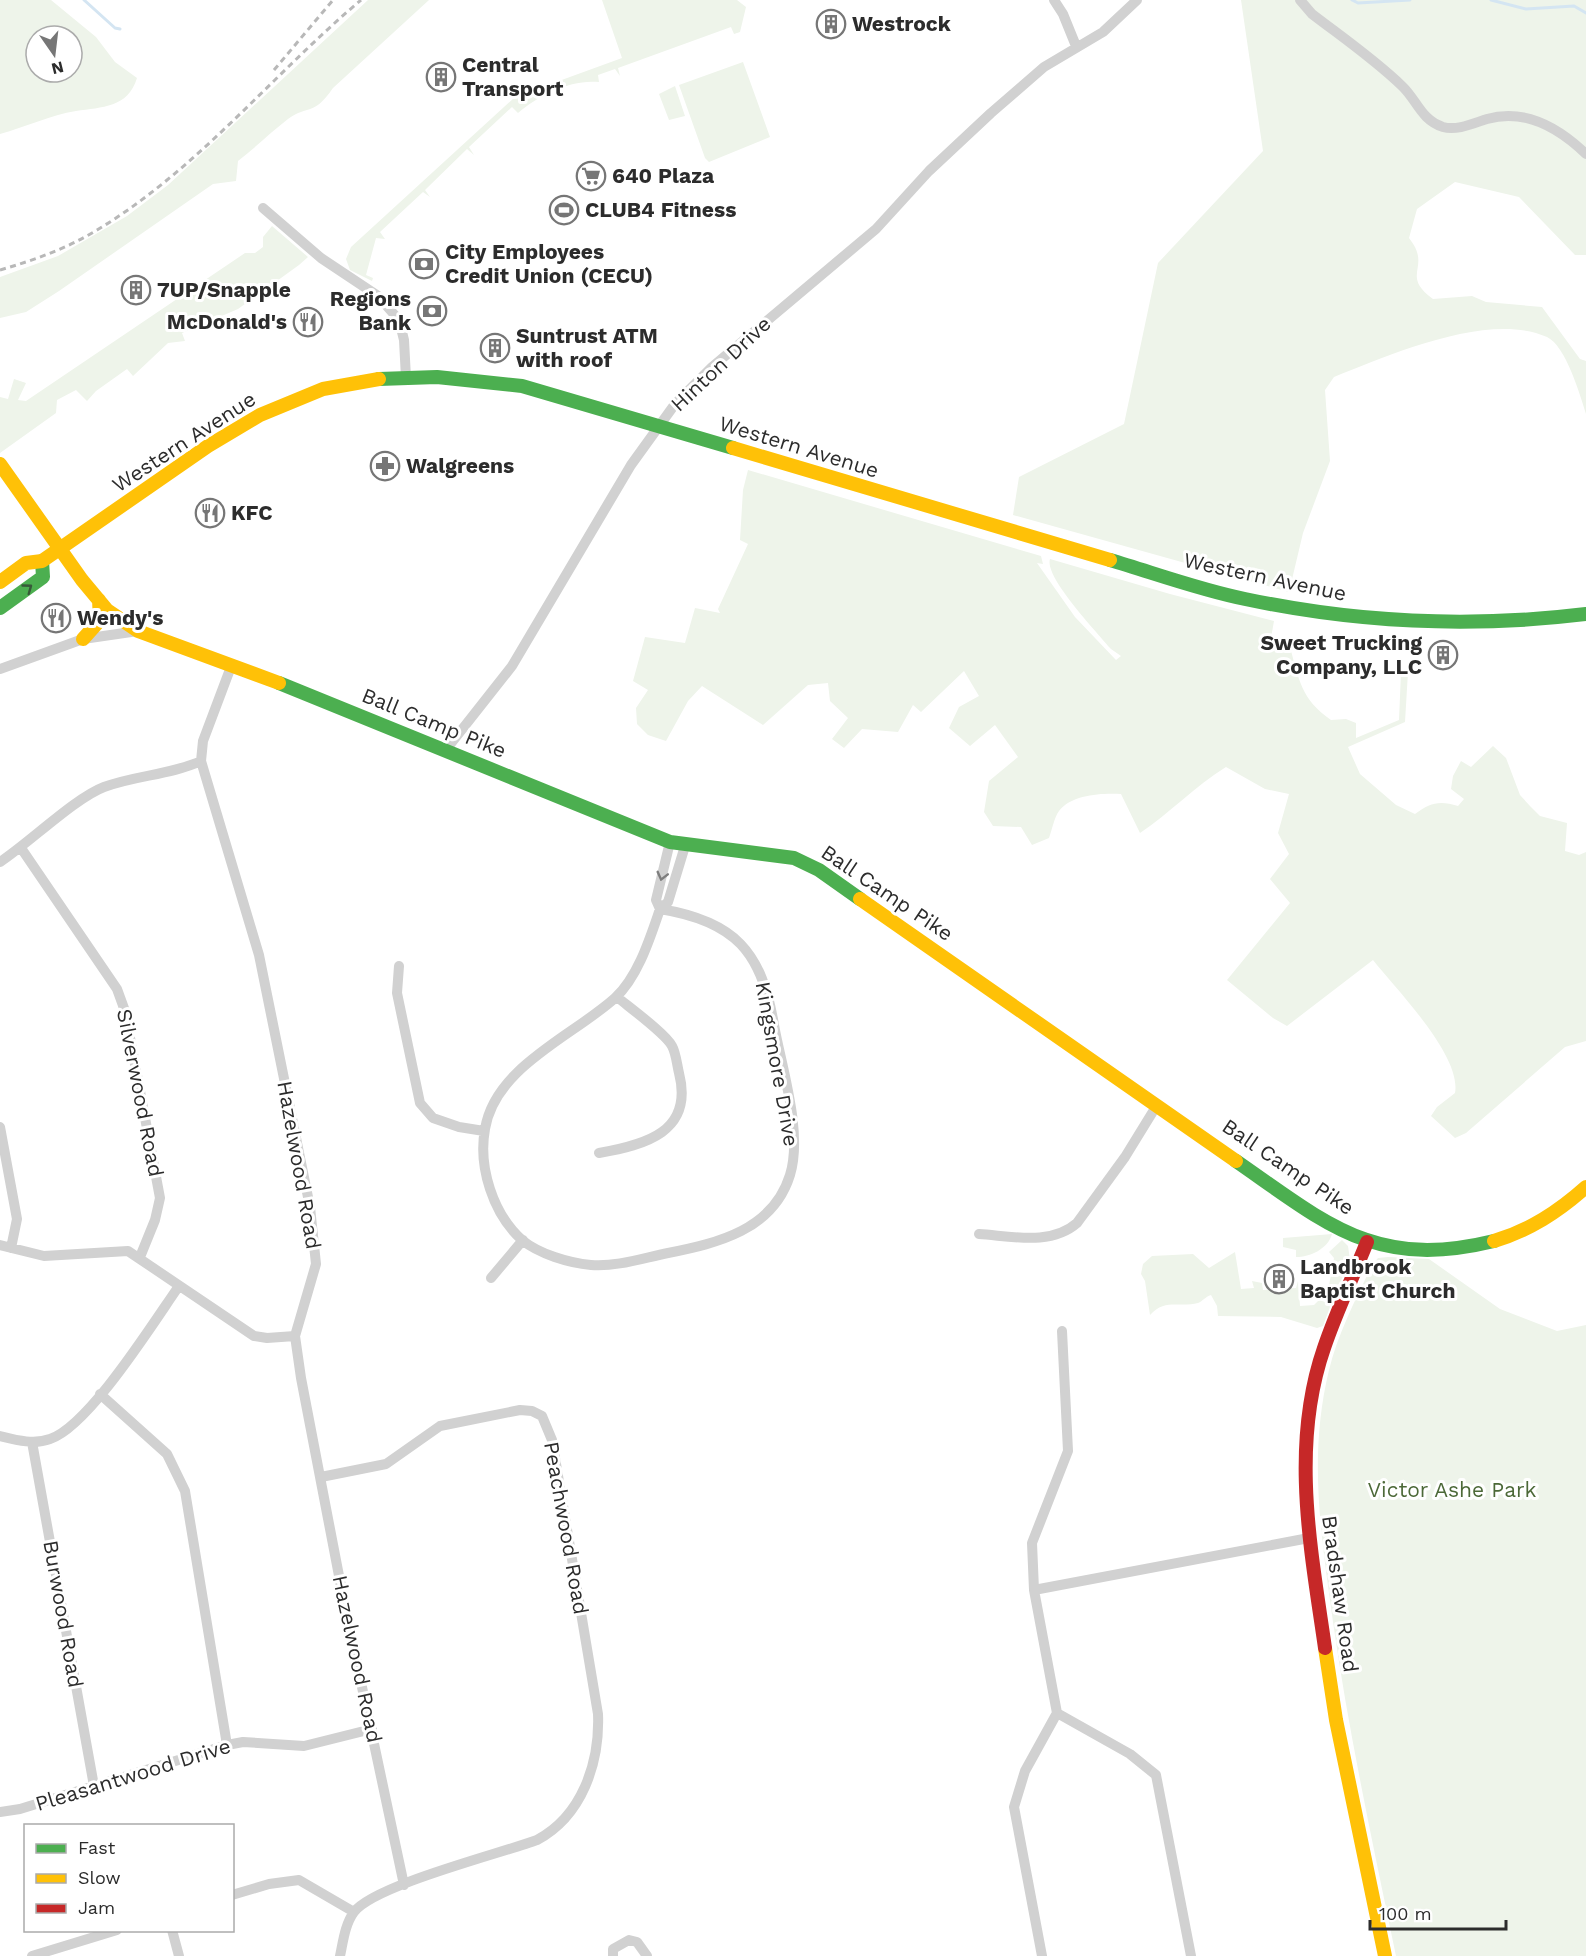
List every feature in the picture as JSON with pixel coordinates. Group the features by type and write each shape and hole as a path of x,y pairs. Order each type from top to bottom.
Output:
{"street":[{"path":"1054,0 1063,14 1076,46"},
{"name":"Hinton Drive","path":"445,752 512,666 627,471 675,404 712,367 876,229 960,139 1044,67 1103,32 1137,0"},
{"path":"1300,0 1312,14 1403,87 1426,119 1445,128 1467,126 1490,118 1511,116 1535,120 1568,136 1586,154"},
{"path":"263,208 321,258 378,296 399,320 404,340 406,378"},
{"name":"Western Avenue","path":"0,582 26,563 42,561 187,461 256,417 294,399 342,386 406,378 449,378 506,383 1178,581 1252,600 1325,614 1420,622 1513,621 1586,614"},
{"path":"0,464 99,600 119,620 138,631"},
{"path":"0,608 43,577 42,561"},
{"path":"83,639 100,620 99,600"},
{"name":"Ball Camp Pike","path":"0,669 83,639 138,631 232,664 670,842 685,846 781,855 819,870 1302,1207 1366,1242 1386,1247 1440,1249 1494,1242 1535,1227 1555,1215 1586,1187"},
{"name":"Hazelwood Road","path":"232,664 203,741 201,761 259,956 310,1207 316,1264 295,1336 321,1477 404,1885"},
{"path":"0,862 85,798 104,787 182,770 201,761"},
{"name":"Kingsmore Drive","path":"660,909 656,900 670,842"},
{"name":"Kingsmore Drive","path":"660,909 702,920 726,930 749,952 757,964 769,997 793,1134 794,1155 785,1188 760,1219 732,1237 697,1247 609,1265 563,1260 523,1240 505,1218 489,1185 484,1131 489,1113 506,1083 617,997 633,975 660,909 668,902 685,846"},
{"name":"Silverwood Road","path":"21,848 117,989 125,1011 160,1198 155,1220 140,1257"},
{"path":"399,966 397,993 420,1103 433,1118 459,1127 484,1131"},
{"path":"599,1153 631,1147 659,1136 677,1118 682,1086 672,1045 617,997"},
{"path":"979,1234 1049,1238 1067,1232 1077,1223 1125,1157 1157,1106"},
{"path":"0,1127 17,1219 5,1246 44,1256 128,1251 254,1336 267,1338 295,1336"},
{"path":"492,1278 523,1240"},
{"name":"Bradshaw Road","path":"1366,1242 1328,1334 1312,1396 1305,1475 1310,1538 1336,1720 1385,1956"},
{"path":"0,1436 32,1442 49,1440 75,1425 180,1286"},
{"path":"1042,1956 1014,1807 1024,1771 1058,1713 1034,1590 1032,1544 1068,1450 1062,1331"},
{"path":"100,1394 167,1454 185,1491 227,1745"},
{"name":"Peachwood Road","path":"321,1477 386,1464 440,1426 520,1410 532,1411 542,1416 552,1440 598,1714 599,1736 594,1760 578,1801 555,1830 518,1847 404,1885"},
{"name":"Burwood Road","path":"32,1442 94,1786"},
{"path":"1034,1590 1310,1538"},
{"path":"1058,1713 1130,1754 1156,1774 1191,1956"},
{"name":"Pleasantwood Drive","path":"0,1812 227,1745 243,1742 304,1746 372,1729"},
{"path":"234,1894 269,1884 299,1880 354,1912"},
{"path":"340,1956 343,1938 354,1912 369,1900 404,1885"},
{"path":"32,1956 110,1932"},
{"path":"173,1932 179,1956"},
{"path":"613,1956 613,1949 629,1940 637,1942 647,1956"}],"green space":[{"path":"0,0 51,0 80,24 24,24 24,84 84,84 84,27 96,37 115,62 137,78 133,88 121,101 104,107 57,115 0,134"},
{"path":"368,0 429,0 333,88 316,107 288,119 238,161 236,181 213,184 26,312 0,318 0,277 58,256 127,216 168,185"},
{"path":"602,0 737,0 746,7 740,32 734,34 731,27 618,68 620,76 615,69 598,75 599,82 577,83 545,94 518,113 512,107 469,147 474,155 467,149 425,190 430,197 423,192 380,232 385,239 376,238 366,275 373,278 372,281 350,270 346,259 351,247 515,97 622,58"},
{"path":"1241,0 1586,0 1586,255 1575,255 1519,197 1455,182 1417,209 1409,238 1416,248 1418,257 1418,283 1433,299 1472,296 1486,302 1542,307 1580,359 1586,361 1586,414 1566,360 1554,342 1547,337 1523,330 1497,329 1469,332 1439,339 1334,377 1325,390 1330,461 1303,533 1289,592 1013,515 1019,477 1124,424 1158,263 1263,151"},
{"path":"743,62 770,137 709,162 705,158 679,85"},
{"path":"675,86 685,116 669,120 659,94"},
{"path":"272,226 308,257 238,309 182,333 185,341 168,343 133,376 127,369 96,391 87,401 76,390 57,400 56,413 0,453 0,397 8,399 14,379 26,383 18,400 26,401 245,253 255,253 263,247 263,237"},
{"path":"748,470 1041,556 1043,564 1037,563 1075,617 1116,660 1121,656 1111,649 1063,591 1050,567 1050,559 1274,621 1271,638 1290,647 1299,679 1307,696 1331,720 1346,719 1356,723 1356,738 1399,720 1401,672 1408,672 1405,722 1348,747 1360,774 1396,805 1415,814 1435,804 1445,803 1458,806 1464,799 1451,789 1453,776 1461,761 1471,767 1493,746 1506,758 1520,795 1530,806 1540,816 1567,823 1565,851 1579,855 1586,852 1586,1041 1565,1047 1466,1133 1455,1138 1431,1116 1437,1107 1455,1093 1454,1078 1448,1061 1425,1023 1373,960 1287,1026 1273,1018 1227,980 1290,903 1270,879 1289,854 1278,833 1289,794 1265,789 1226,767 1140,833 1121,794 1097,794 1065,805 1057,814 1049,838 1032,845 1021,827 993,826 984,812 989,781 1018,757 995,725 970,746 949,728 959,707 979,696 964,671 921,712 913,705 898,732 862,729 844,748 832,739 848,718 830,701 828,683 808,685 763,725 702,686 688,701 666,741 648,735 637,724 636,708 648,690 633,681 645,637 685,643 695,608 720,613 718,609 748,544 740,540 743,490"},
{"path":"1332,1234 1323,1248 1307,1256 1296,1257 1296,1250 1283,1247 1283,1238"},
{"path":"1342,1240 1348,1246 1350,1260 1333,1294 1328,1291 1334,1258 1329,1252"},
{"path":"1235,1252 1241,1289 1254,1288 1252,1281 1262,1283 1263,1290 1296,1288 1298,1281 1300,1306 1314,1305 1319,1300 1328,1303 1330,1307 1323,1326 1317,1328 1281,1317 1218,1316 1217,1306 1211,1295 1198,1303 1167,1305 1150,1315 1145,1281 1141,1274 1143,1264 1152,1256 1193,1254 1209,1268"},
{"name":"Victor Ashe Park","path":"1378,1258 1429,1259 1500,1309 1557,1331 1586,1325 1586,1956 1396,1956 1339,1664 1321,1527 1318,1465 1323,1402 1337,1343 1372,1265"}],"waterway":[{"path":"84,0 115,28 120,29"},
{"path":"1352,0 1358,3 1410,0"},
{"path":"1491,0 1526,9 1574,6 1586,13"}],"railway":[{"path":"274,70 333,0"},
{"path":"0,270 74,243 133,206 201,151 361,0"}],"traffic: fast":[{"path":"379,379 437,377 522,386 733,448"},
{"path":"1110,560 1228,595 1287,607 1372,618 1458,622 1586,614"},
{"path":"0,608 43,577 42,561"},
{"path":"279,683 670,842 794,858 819,870 860,899"},
{"path":"1236,1161 1326,1222 1354,1236 1384,1245 1416,1250 1452,1248 1494,1241"}],"traffic: slow":[{"path":"0,582 26,563 42,561 208,446 260,415 323,389 379,379"},
{"path":"733,448 1110,560"},
{"path":"0,464 82,580 107,610 138,631 279,683"},
{"path":"83,639 100,620 99,600"},
{"path":"860,899 1236,1161"},
{"path":"1494,1241 1543,1219 1586,1187"},
{"path":"1325,1648 1336,1720 1385,1956"}],"traffic: jam":[{"path":"1325,1648 1314,1574 1307,1498 1308,1422 1314,1385 1324,1348 1367,1242"}],"place":[{"name":"Westrock","path":"831,24"},
{"name":"Central Transport","path":"441,77"},
{"name":"640 Plaza","path":"591,176"},
{"name":"CLUB4 Fitness","path":"564,210"},
{"name":"City Employees Credit Union (CECU)","path":"424,264"},
{"name":"7UP/Snapple","path":"136,290"},
{"name":"Regions Bank","path":"432,311"},
{"name":"McDonald's","path":"308,322"},
{"name":"Suntrust ATM with roof","path":"495,348"},
{"name":"Walgreens","path":"385,466"},
{"name":"KFC","path":"210,513"},
{"name":"Wendy's","path":"56,618"},
{"name":"Sweet Trucking Company, LLC","path":"1443,655"},
{"name":"Landbrook Baptist Church","path":"1279,1279"}]}
